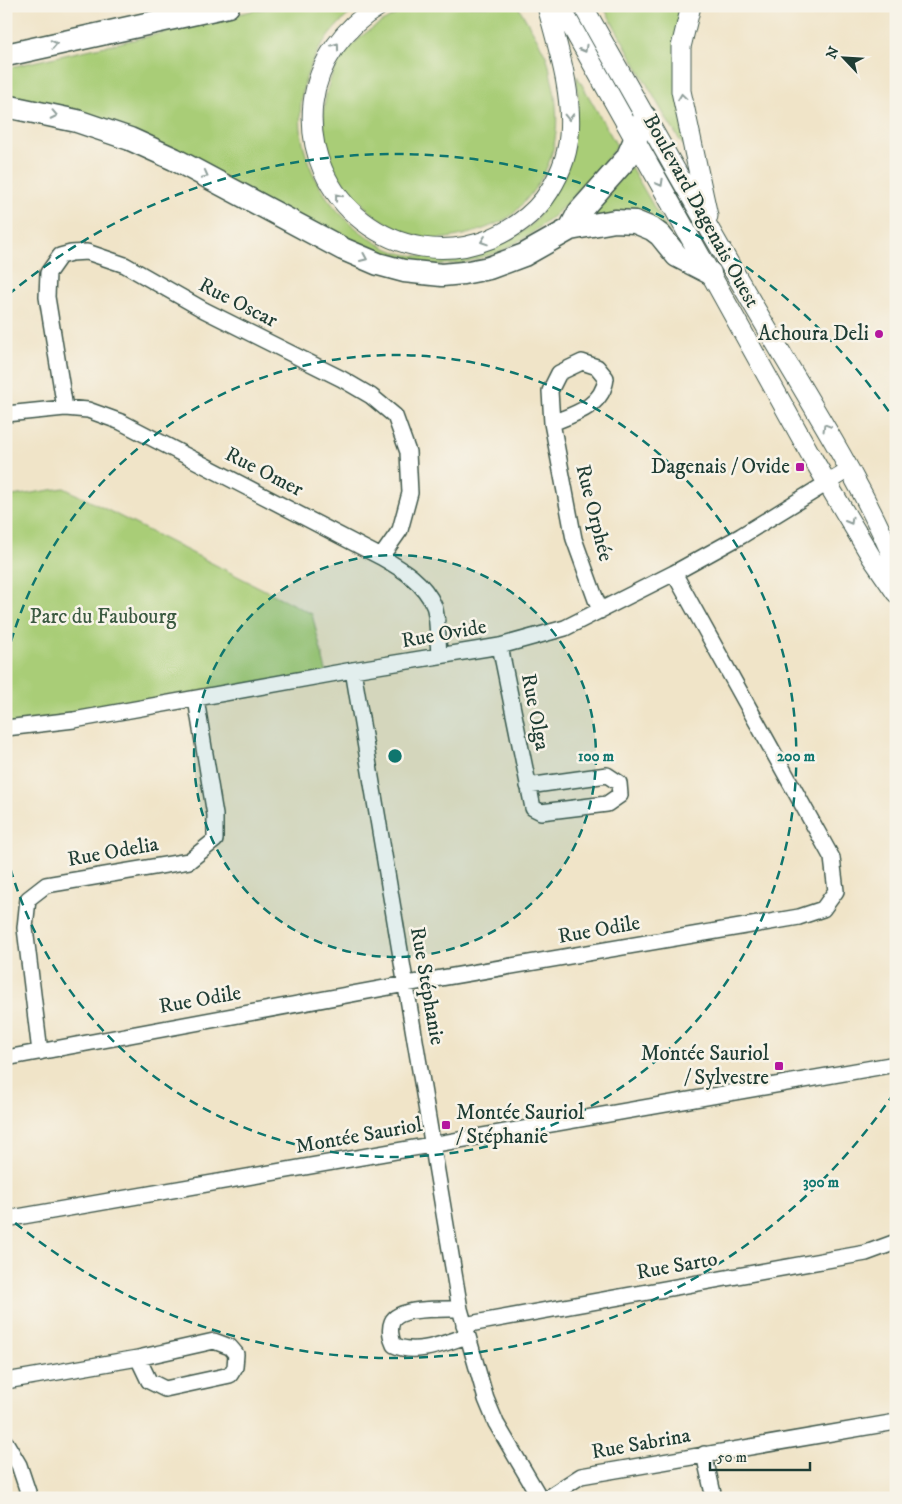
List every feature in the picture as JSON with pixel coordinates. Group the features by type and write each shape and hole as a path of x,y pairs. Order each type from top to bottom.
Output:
{"highway":[{"path":"6,55 228,6"},
{"path":"6,106 78,121 130,139 174,159 354,254 378,264 404,271 442,275 489,268 524,255 570,230 615,220 635,222 652,229 660,235 677,256 710,273"},
{"path":"570,230 579,212 627,158 645,117"}],"main road":[{"path":"379,6 359,20 344,35 331,52 322,70 312,110 312,131 316,151 323,172 334,191 356,216 373,229 392,239 414,246 437,248 472,245 505,232 524,220 540,203 560,172 567,148 569,112 566,85 547,6"},
{"name":"Boulevard Dagenais Ouest","path":"560,6 787,413 872,558 896,593"},
{"name":"Boulevard Dagenais Ouest","path":"583,6 711,232 850,469 881,530 896,565"},
{"path":"692,6 681,47 680,91 686,120 694,144 711,232"}],"street":[{"name":"Rue Oscar","path":"65,408 47,297 48,273 60,256 87,252 125,265 204,310 342,379 372,396 395,416 408,452 410,492 400,530 381,557"},
{"name":"Rue Omer","path":"6,414 65,408 88,410 121,422 381,557 405,571 427,594 434,607 440,656"},
{"name":"Rue Orphée","path":"552,423 574,539 600,611"},
{"name":"Rue Ovide","path":"6,728 74,720 353,670 500,646 565,628 674,574 741,536 850,469"},
{"name":"Rue Odile","path":"6,1058 406,984 799,918 823,909 836,891 832,858 674,574"},
{"name":"Rue Olga","path":"500,646 528,786 533,808 541,812 606,804 620,795 619,783 607,775 528,786"},
{"name":"Rue Stéphanie","path":"353,670 460,1309 486,1399 496,1423 540,1498"},
{"name":"Rue Odelia","path":"40,1052 25,928 28,899 46,885 189,861 215,840 215,816 196,699"},
{"name":"Montée Sauriol","path":"6,1219 896,1064"},
{"name":"Rue Sarto","path":"466,1331 866,1253 896,1242"},
{"path":"460,1309 417,1310 397,1316 391,1322 391,1337 394,1346 401,1349 420,1350 466,1331"},
{"path":"6,1381 138,1358 214,1341 230,1347 236,1354 236,1367 230,1375 165,1389 149,1381 138,1358"},
{"name":"Rue Sabrina","path":"547,1498 581,1476 896,1422"},
{"path":"6,1443 19,1465 30,1498"},
{"path":"704,1454 714,1498"}],"green space":[{"path":"287,6 360,6 334,29 316,55 305,83 300,113 303,143 312,172 328,199 351,224 372,240 390,250 429,257 450,258 464,256 505,242 526,229 536,219 541,210 577,108 577,76 617,146 595,174 556,214 528,236 499,252 464,263 437,265 397,261 309,222 6,99 6,68 150,36 255,10"},
{"path":"415,6 518,6 540,43 547,59 553,85 557,117 554,147 543,175 535,188 512,215 478,231 460,236 429,239 408,233 380,219 341,180 330,159 327,147 324,110 327,90 333,73 342,58 353,44 366,33 397,14"},
{"path":"603,6 684,6 686,144 683,145 667,120"},
{"path":"631,167 669,233 586,217"},
{"name":"Parc du Faubourg","path":"64,488 312,614 327,675 6,728 6,497"}],"place":[{"name":"Achoura Deli","path":"879,334"},
{"name":"Dagenais / Ovide","path":"800,467"},
{"name":"Montée Sauriol / Sylvestre","path":"779,1066"},
{"name":"Montée Sauriol / Stéphanie","path":"446,1125"}]}
